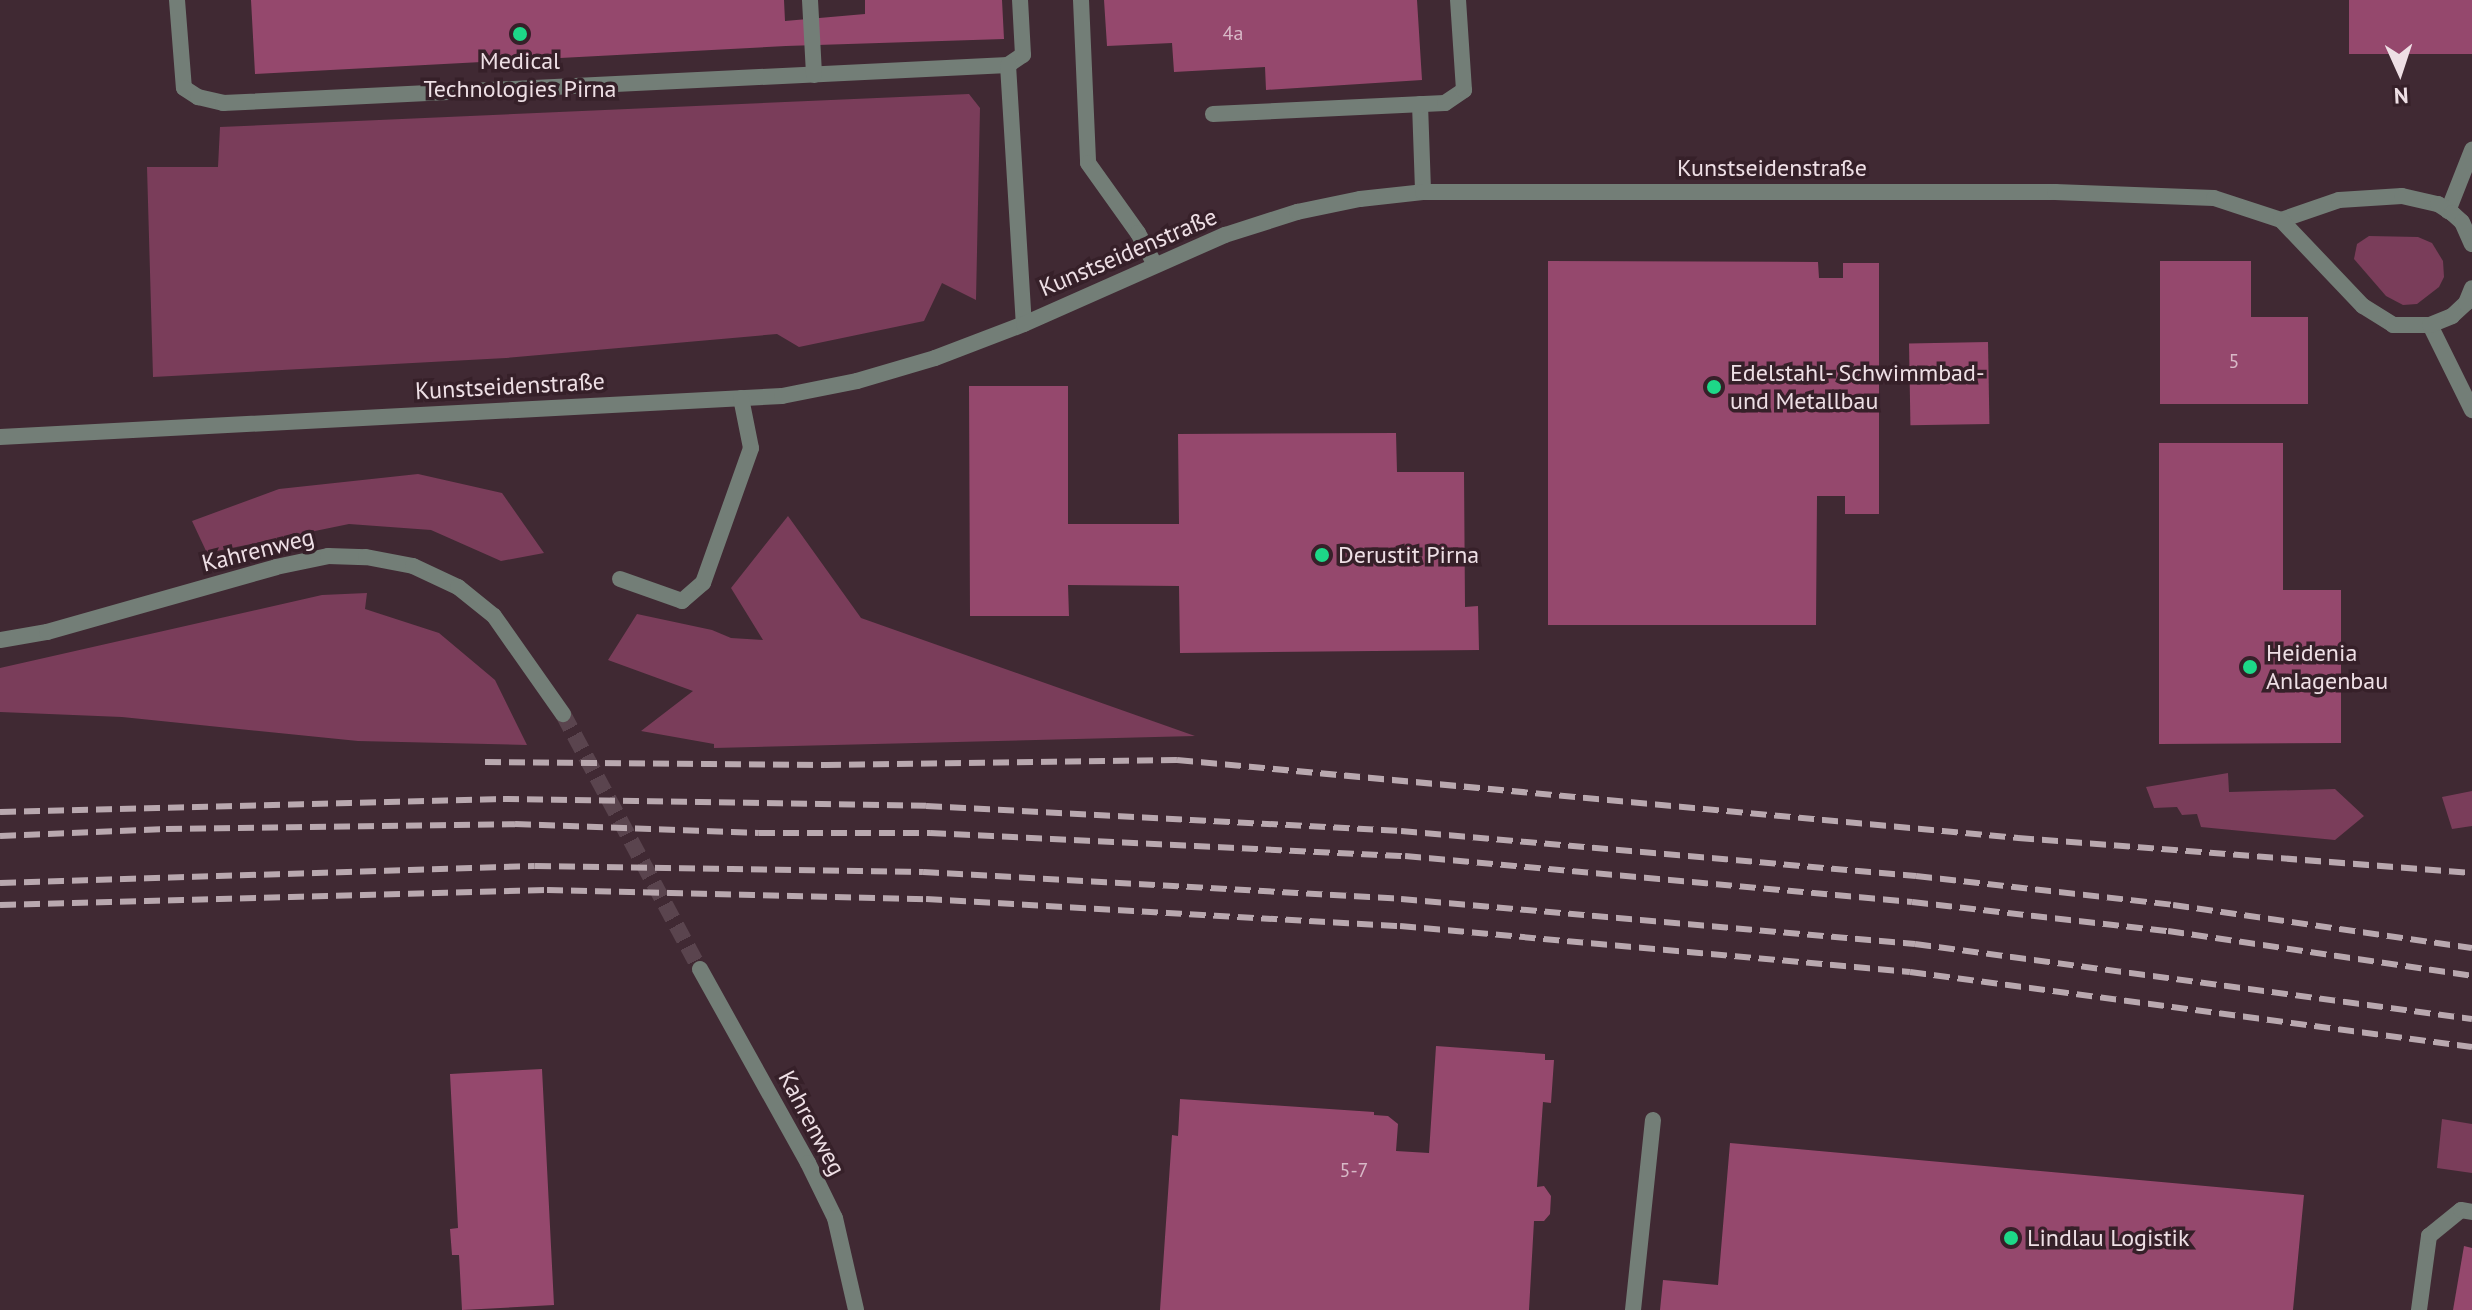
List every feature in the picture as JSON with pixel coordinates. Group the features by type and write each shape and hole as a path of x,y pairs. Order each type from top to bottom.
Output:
{"street":[{"path":"177,0 184,88 198,97 223,103 1008,65 1023,55 1020,0"},
{"path":"810,0 814,75"},
{"path":"1081,0 1088,163 1138,233 1155,265"},
{"path":"1213,114 1445,103 1464,90 1458,0"},
{"path":"1008,65 1024,324"},
{"path":"1420,104 1423,192"},
{"path":"2448,211 2472,150"},
{"name":"Kunstseidenstraße","path":"0,437 782,396 857,381 935,358 1024,324 1225,235 1297,212 1360,199 1423,192 2152,195 2214,198 2281,220 2363,306 2393,325 2430,325"},
{"path":"2281,220 2339,200 2402,196 2438,204 2467,219 2472,244"},
{"path":"2472,288 2466,303 2458,311 2430,325 2472,410"},
{"path":"620,579 682,601 703,583 751,448 741,398"},
{"name":"Kahrenweg","path":"0,640 60,629 276,567 328,556 366,557 413,566 458,587 482,606 526,657 563,714"},
{"name":"Kahrenweg","path":"700,969 808,1163 835,1218 856,1310"},
{"path":"1633,1310 1653,1120"},
{"path":"2419,1310 2429,1236 2461,1210 2472,1212"}],"shaded area":[{"path":"969,94 980,108 976,300 942,283 924,321 799,347 777,334 506,358 153,377 147,167 218,167 220,127"},
{"path":"2369,236 2418,237 2432,243 2443,261 2444,277 2439,287 2417,304 2403,305 2386,296 2354,259 2357,244"},
{"path":"418,474 502,493 544,553 501,561 431,530 349,524 207,553 192,521 279,489"},
{"path":"788,516 861,618 1195,736 714,748 714,744 641,731 693,691 608,660 637,614 712,630 731,638 763,640 731,588"},
{"path":"367,593 365,609 439,633 495,680 527,745 358,741 122,717 0,712 0,668 322,595"},
{"path":"2228,773 2229,792 2335,789 2364,816 2335,840 2201,827 2197,814 2182,815 2177,807 2154,808 2146,787"},
{"path":"2472,791 2472,826 2452,829 2442,797"},
{"path":"2442,1119 2472,1124 2472,1173 2437,1168"}],"building":[{"name":"Medical Technologies Pirna","path":"251,0 784,0 785,21 865,14 865,0 1002,0 1004,39 786,46 255,74"},
{"path":"1104,0 1417,0 1422,80 1266,90 1265,67 1174,72 1172,43 1107,46"},
{"path":"2349,0 2472,0 2472,54 2349,54"},
{"name":"Edelstahl- Schwimmbad- und Metallbau","path":"1548,261 1818,262 1819,278 1843,278 1843,263 1879,263 1879,514 1845,514 1845,496 1817,496 1816,625 1548,625"},
{"path":"2160,261 2251,261 2251,317 2308,317 2308,404 2160,404"},
{"path":"1988,342 1989,424 1910,425 1909,343"},
{"name":"Derustit Pirna","path":"969,386 1068,386 1068,524 1179,524 1178,434 1396,433 1397,472 1464,472 1465,607 1478,606 1479,650 1180,653 1179,586 1068,585 1069,616 970,616"},
{"name":"Heidenia Anlagenbau","path":"2159,443 2283,443 2283,590 2341,590 2341,743 2159,744"},
{"path":"1436,1046 1545,1054 1545,1060 1554,1060 1551,1103 1543,1102 1537,1187 1544,1186 1551,1196 1550,1214 1544,1221 1534,1221 1529,1310 1160,1310 1172,1135 1178,1136 1180,1099 1374,1112 1374,1115 1388,1116 1398,1124 1396,1151 1429,1153"},
{"path":"542,1069 554,1305 462,1310 459,1255 452,1255 450,1229 458,1228 450,1074"},
{"name":"Lindlau Logistik","path":"1730,1143 2304,1195 2293,1310 1660,1310 1663,1280 1718,1285"},
{"path":"2464,1246 2472,1248 2472,1310 2453,1310"}],"tunnel":[{"path":"563,714 700,969"}],"railway":[{"path":"485,762 825,765 1177,760 2018,838 2472,873"},
{"path":"0,812 503,799 926,806 1401,831 1916,876 2173,905 2472,948"},
{"path":"0,836 166,829 515,824 759,833 930,833 1405,856 1912,902 2168,931 2472,976"},
{"path":"0,883 535,866 923,872 1401,899 1915,944 2472,1019"},
{"path":"0,905 547,890 926,899 1400,926 1910,972 2472,1047"}],"place":[{"name":"Medical Technologies Pirna","path":"520,34"},
{"name":"Edelstahl- Schwimmbad- und Metallbau","path":"1714,387"},
{"name":"Derustit Pirna","path":"1322,555"},
{"name":"Heidenia Anlagenbau","path":"2250,667"},
{"name":"Lindlau Logistik","path":"2011,1238"}]}
